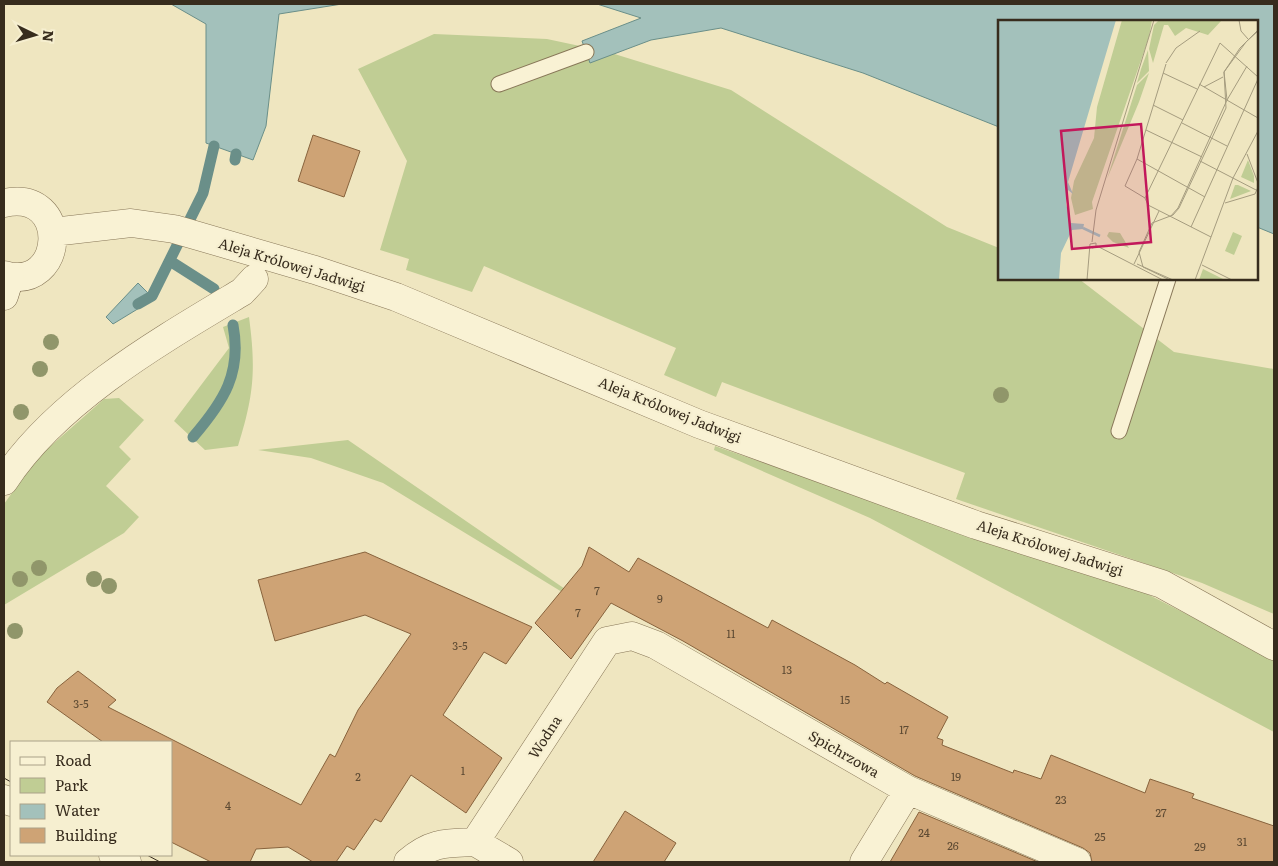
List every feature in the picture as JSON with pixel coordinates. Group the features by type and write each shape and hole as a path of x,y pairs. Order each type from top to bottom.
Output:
{"street":[{"path":"4,204 18,201 30,204 45,215 53,232 54,244 44,265 34,272 6,282"},
{"name":"Aleja Królowej Jadwigi","path":"53,232 131,223 174,229 315,270 396,297 699,424 976,525 1162,584 1274,646"},
{"path":"4,481 18,459 65,414 124,365 242,292 254,280"},
{"name":"Spichrzowa","path":"618,638 632,636 656,645 908,790 1077,862"},
{"name":"Wodna","path":"475,842 607,641 618,638"},
{"path":"864,862 908,790"},
{"path":"408,862 422,850 443,843 475,842 509,862"},
{"path":"115,856 127,862"}],"lane":[{"path":"499,84 586,52"},
{"path":"1119,431 1168,280"}],"green space":[{"path":"434,34 547,39 608,52 731,90 947,227 998,248 998,280 1080,280 1174,352 1274,369 1274,614 1202,583 956,499 965,473 722,382 716,397 664,375 676,348 484,266 472,292 406,270 409,259 380,250 407,161 358,69"},
{"path":"249,317 253,368 252,382 247,412 238,446 205,450 174,421 229,348 223,327"},
{"path":"119,398 144,420 119,447 131,459 106,486 139,517 124,533 4,605 4,504 37,458 104,399"},
{"path":"348,440 565,589 562,592 383,483 311,458 258,450"},
{"path":"715,446 966,533 1122,581 1274,659 1274,732 870,518 714,450"}],"water":[{"path":"171,4 342,4 279,14 266,126 253,160 206,143 206,24"},
{"path":"597,4 1274,4 1274,234 1258,227 1258,20 998,20 998,127 863,73 721,28 651,40 590,63 582,41 641,18"},
{"path":"138,283 154,299 113,324 106,317"}],"building":[{"path":"313,135 360,151 344,197 298,181"},
{"path":"589,547 629,572 638,558 768,628 772,620 855,665 885,684 887,682 948,717 937,738 943,740 942,745 1013,773 1014,770 1041,779 1051,755 1145,793 1150,779 1194,794 1192,798 1274,826 1274,862 1092,862 1090,853 1083,848 915,776 683,641 611,603 571,659 535,623 582,566"},
{"path":"365,552 532,627 506,664 484,652 443,715 502,758 466,813 411,775 381,822 375,819 354,850 347,846 336,862 313,862 288,847 256,849 250,862 211,862 172,842 172,741 102,741 47,702 57,688 78,671 116,700 108,707 301,805 330,754 335,757 358,710 411,634 365,615 275,641 258,580"},
{"path":"625,811 676,843 664,862 593,862"},
{"path":"919,812 1038,862 890,862"}],"waterway":[{"path":"138,304 152,296 203,193 214,146"},
{"path":"235,160 236,154"},
{"path":"170,261 214,289"},
{"path":"193,437 214,411 228,386 235,358 233,325"}],"tram line":[{"path":"4,778 10,781"},
{"path":"149,856 160,862"}]}
